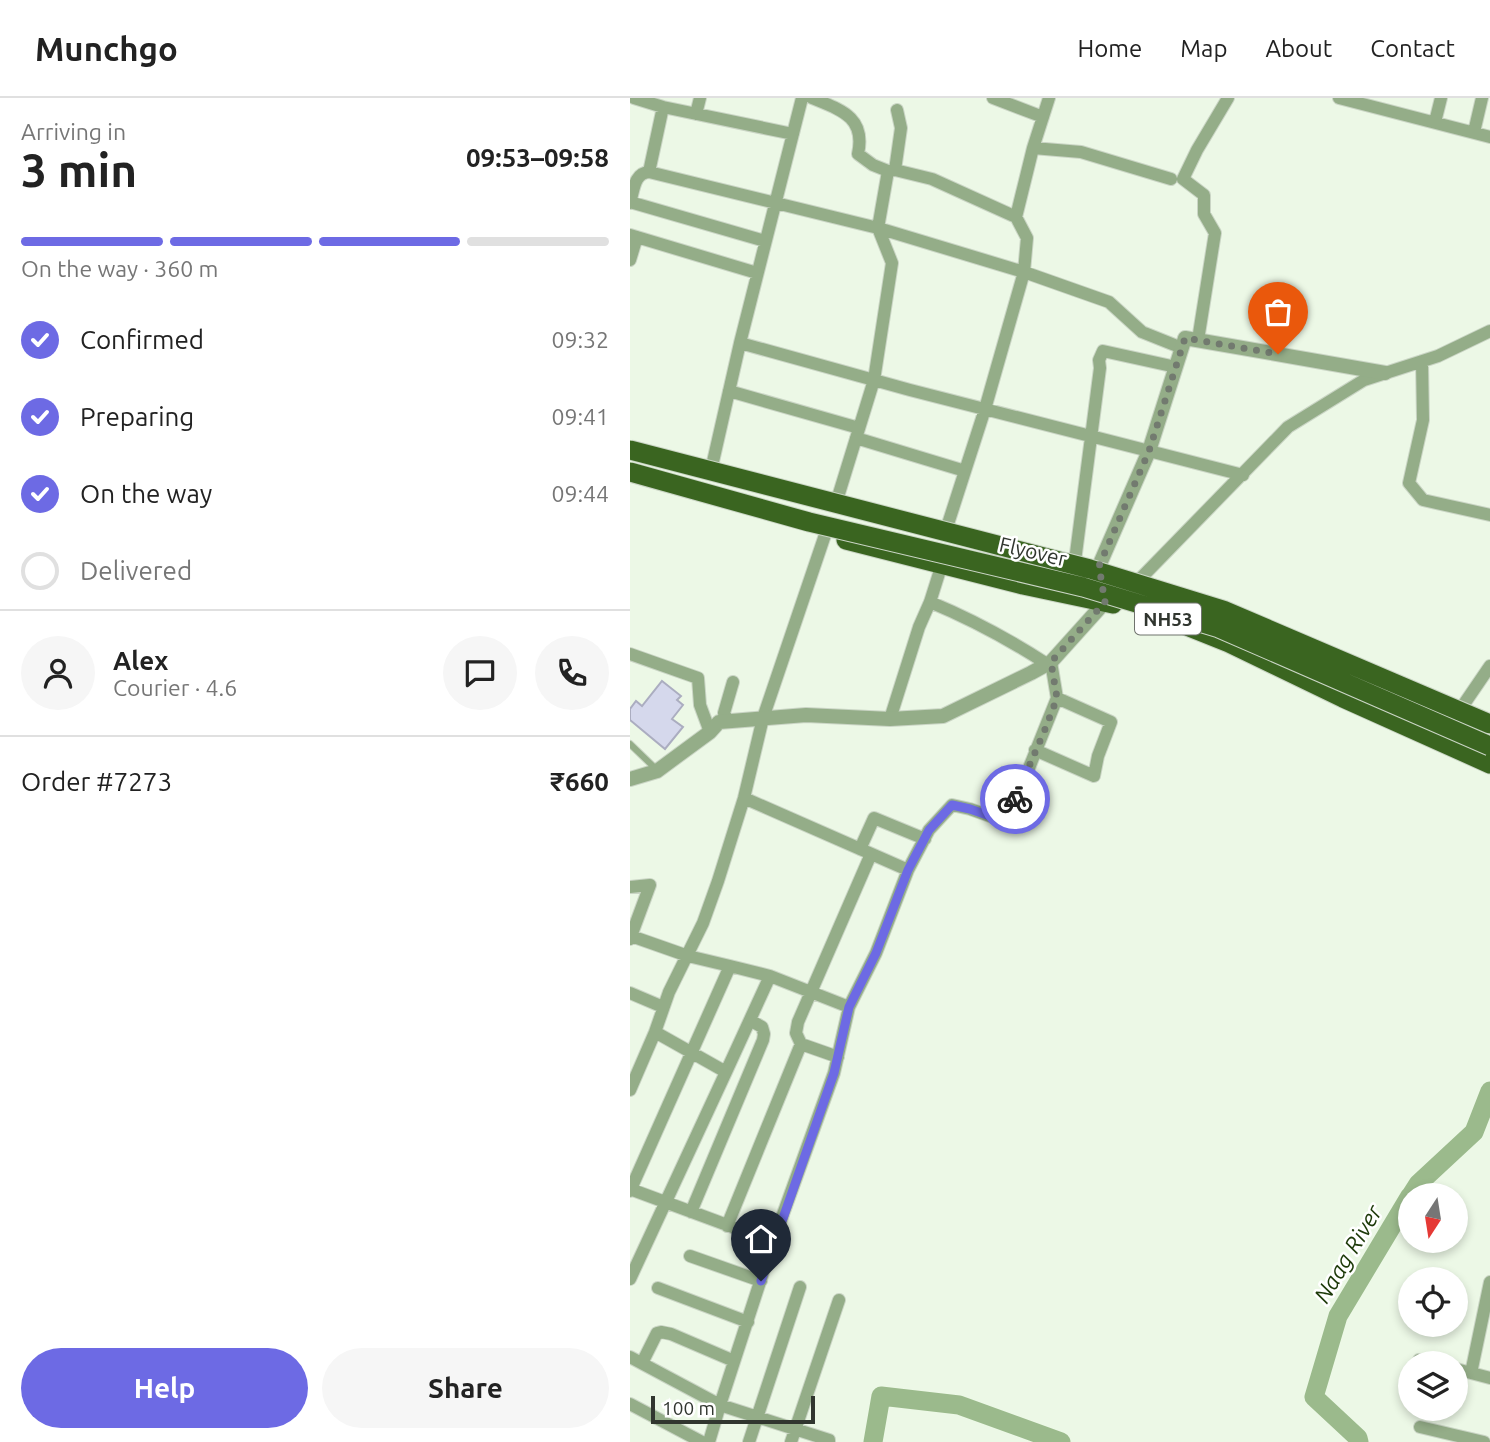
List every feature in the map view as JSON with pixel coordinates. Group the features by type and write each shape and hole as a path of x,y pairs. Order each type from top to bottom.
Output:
{"highway":[{"name":"NH53","path":"630,443 837,500 1160,582 1223,605 1399,683 1490,718"},
{"name":"Flyover","path":"630,450 1090,569 1223,610 1490,724"},
{"path":"702,498 712,466"},
{"name":"Flyover","path":"630,472 809,522 1083,587 1219,628 1490,746"},
{"name":"NH53","path":"630,479 825,535 1171,619 1229,643 1490,764"},
{"path":"951,566 968,532"}],"street":[{"path":"634,98 663,107 793,134"},
{"path":"696,114 700,98"},
{"path":"712,466 740,342 802,98"},
{"path":"813,98 842,110 858,126 858,154 873,165 932,179 1016,216 1027,238 1024,272 985,409 947,527"},
{"path":"993,98 1043,117"},
{"path":"1016,216 1049,98"},
{"path":"1198,340 1215,233 1204,214 1204,195 1183,179 1196,150 1228,98"},
{"path":"1339,98 1490,137"},
{"path":"1397,113 1400,98"},
{"path":"1435,122 1441,98"},
{"path":"1474,132 1482,98"},
{"path":"649,172 663,107"},
{"path":"837,500 874,380 892,263 878,228 901,128 897,110"},
{"path":"1033,148 1081,152 1171,179"},
{"path":"765,241 630,202 638,176 649,172 878,228 1024,272 1110,302 1142,332 1182,348"},
{"path":"630,260 633,236 757,274"},
{"path":"1140,579 1288,427 1364,380 1438,356 1490,331"},
{"path":"630,779 657,771 710,732 719,722 806,715 890,719 943,716 1049,663 1105,602 1099,566 1149,451 1185,338 1385,373"},
{"path":"740,342 874,380 1243,475"},
{"path":"1075,561 1099,360 1103,351 1176,367"},
{"path":"1422,361 1423,420 1409,483 1423,500 1490,515"},
{"path":"729,391 965,471"},
{"path":"630,1090 669,992 703,923 744,799 763,719 825,535"},
{"path":"890,719 919,627 951,566"},
{"path":"709,1442 773,1242 834,1073 849,1007 876,953 908,870 929,830 952,805 1004,821 1021,788 1057,698 1049,663 969,619 930,602"},
{"path":"630,654 698,678 700,705 710,732"},
{"path":"1462,707 1490,666"},
{"path":"728,721 724,713 733,682"},
{"path":"1035,750 1094,776 1098,756 1111,722 1057,698"},
{"path":"744,799 908,870"},
{"path":"838,1057 801,1044 796,1034 798,1022 865,852 874,818 925,839"},
{"path":"630,887 650,885 631,937 688,956 770,976 849,1007"},
{"path":"730,966 630,1190 773,1242"},
{"path":"630,1279 770,976"},
{"path":"630,993 663,1007"},
{"path":"691,1212 763,1040 762,1027 750,1020"},
{"path":"655,1032 726,1072"},
{"path":"727,1226 801,1044"},
{"path":"690,1256 761,1281"},
{"path":"1471,1373 1490,1282"},
{"path":"749,1442 800,1287"},
{"path":"658,1288 748,1322"},
{"path":"791,1442 839,1300"},
{"path":"734,1361 661,1332 657,1333 636,1360 720,1405 830,1440 829,1442"},
{"path":"1468,1372 1490,1378"},
{"path":"630,1404 702,1442"},
{"path":"1420,1427 1484,1442"}],"lane":[{"path":"630,744 657,771"}],"building":[{"path":"662,681 681,696 677,700 683,705 672,719 683,727 665,749 630,720 630,709 636,701 642,706"},
{"path":"1002,768 1016,776 1004,799 990,791"}],"waterway":[{"name":"Naag River","path":"1419,1183 1474,1132 1490,1091"},
{"name":"Naag River","path":"1359,1442 1358,1438 1314,1397 1338,1316 1398,1216"},
{"name":"Naag River","path":"873,1442 881,1396 959,1405 1061,1442"}],"way so far":[{"path":"1015,799 1057,698 1051,662 1105,602 1099,566 1149,451 1185,338 1278,354"}],"route":[{"path":"761,1281 834,1073 849,1007 876,953 908,870 929,830 952,805 1004,821 1015,799"}]}
